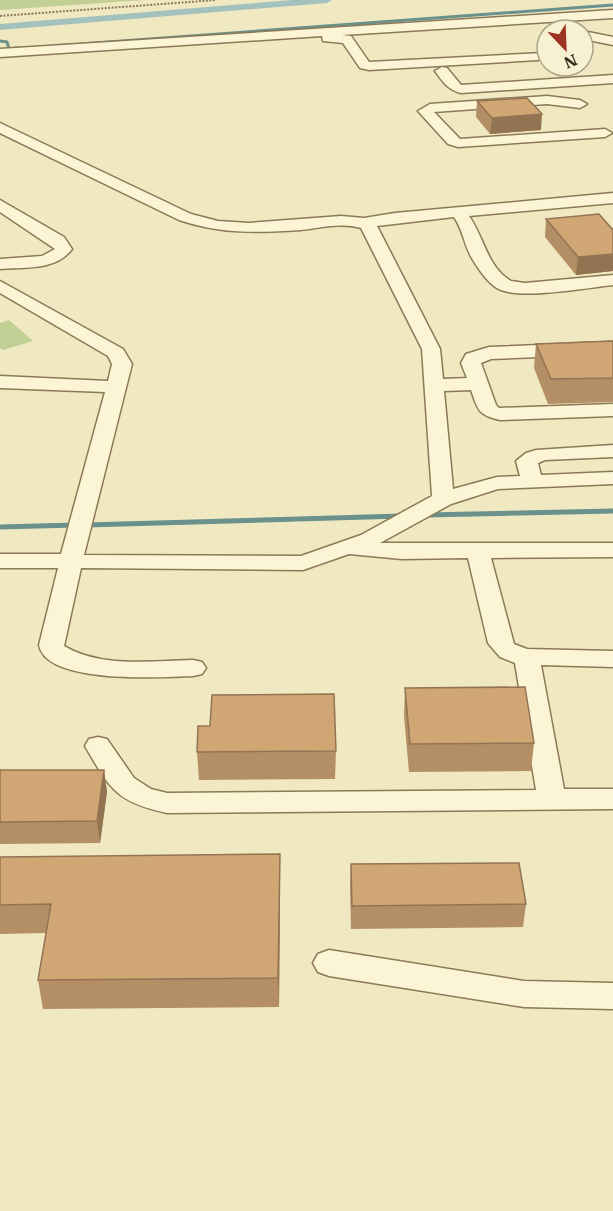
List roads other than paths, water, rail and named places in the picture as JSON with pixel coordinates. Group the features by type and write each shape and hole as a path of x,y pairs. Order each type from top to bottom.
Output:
{"street":[{"path":"494,59 473,30 514,30 613,14"},
{"path":"0,53 535,27"},
{"path":"514,30 535,53"},
{"path":"595,37 613,41"},
{"path":"319,39 347,39 365,65 386,66 535,56"},
{"path":"386,66 396,74 535,65"},
{"path":"442,71 454,87 461,89 613,79"},
{"path":"557,78 609,137"},
{"path":"586,111 538,100 430,108 426,111 453,141 458,143 609,137"},
{"path":"0,127 185,217 212,226 244,229 329,222 365,223 384,219 613,198"},
{"path":"0,204 58,241 64,249 61,253 43,260 0,264"},
{"path":"458,212 471,230 480,258 493,275 507,286 525,288 613,280"},
{"path":"365,223 370,227 430,343 434,385 436,502"},
{"path":"4,291 116,353 122,364 76,542 52,650 57,654 93,665 193,668"},
{"path":"612,412 500,414 492,412 487,408 471,363 473,358 479,355 613,348"},
{"path":"0,382 117,387"},
{"path":"434,385 477,384"},
{"path":"532,482 527,461 533,457 543,454 613,451"},
{"path":"0,550 76,542 303,563 349,548 436,502 497,483 613,478"},
{"path":"485,488 499,492 613,487"},
{"path":"0,561 76,542"},
{"path":"349,548 402,552 613,550"},
{"path":"477,550 500,643 513,655 613,659"},
{"path":"527,657 552,799"},
{"path":"98,746 118,777 131,792 146,800 167,803 613,799"},
{"path":"329,963 524,994 613,996"}],"waterway":[{"path":"0,27 327,0"},
{"path":"54,46 613,5"},
{"path":"0,41 7,42 9,49 17,48"},
{"path":"425,515 613,511"},
{"path":"86,525 402,516"},
{"path":"0,527 76,525"}]}
